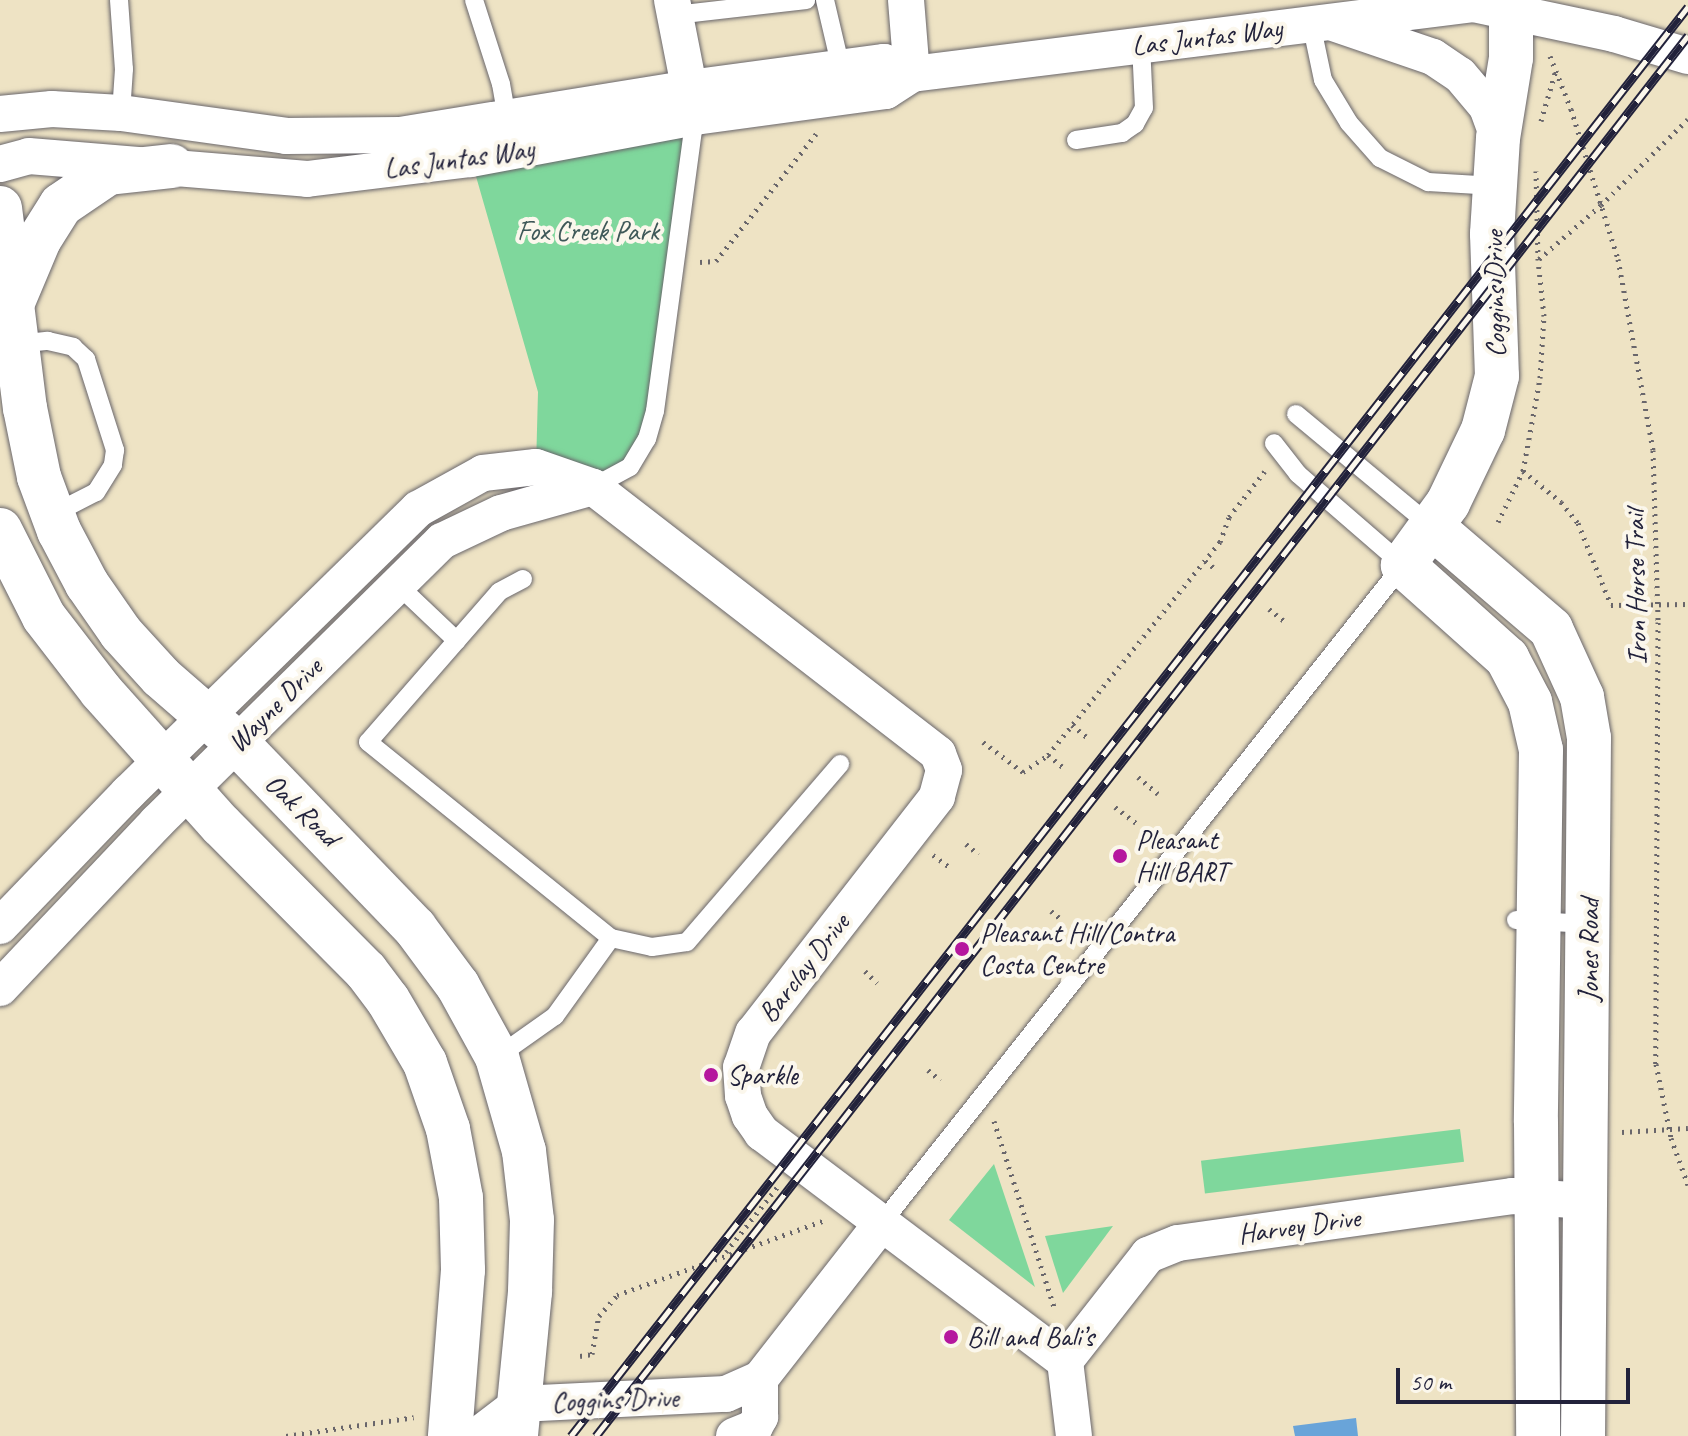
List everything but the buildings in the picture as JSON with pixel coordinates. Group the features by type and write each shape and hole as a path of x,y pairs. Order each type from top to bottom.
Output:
{"main road":[{"name":"Coggins Drive","path":"1403,565 1448,503 1483,430 1497,376 1492,234 1495,186 1517,147 1511,58 1523,10"},
{"path":"15,324 39,240 61,205 108,173 172,166"},
{"name":"Oak Road","path":"0,208 39,477 87,584 121,633 175,691 221,730 423,938 458,986 497,1057 521,1139 532,1220 518,1420"},
{"name":"Jones Road","path":"1431,526 1508,588 1551,629 1582,697 1591,767 1583,1436"},
{"path":"0,530 44,617 101,691 176,774 366,971 407,1031 438,1097 456,1163 463,1235 435,1426"},
{"name":"Jones Road","path":"1403,565 1507,658 1530,702 1541,750 1528,920 1537,1198 1538,1436"}],"street":[{"path":"906,0 912,74"},
{"name":"Las Juntas Way","path":"0,114 52,109 121,113 286,136 400,135 507,119 692,103 820,102 886,91 912,74 1473,4 1523,10 1688,56"},
{"path":"673,8 692,103"},
{"path":"1319,22 1433,57 1460,75 1517,147"},
{"name":"Las Juntas Way","path":"0,164 29,156 307,179 471,159 841,68 884,62 912,74"},
{"name":"Wayne Drive","path":"0,926 176,774 221,730 418,509 483,473 536,467 593,487 922,739 938,754 944,770"},
{"name":"Wayne Drive","path":"221,730 398,585 442,541 501,513 593,487"},
{"name":"Barclay Drive","path":"944,770 937,797 753,1033 741,1067 743,1096 750,1116 762,1133 1065,1361"},
{"name":"Wayne Drive","path":"0,988 176,774"},
{"name":"Harvey Drive","path":"1065,1361 1148,1255 1178,1243 1512,1196 1587,1201"},
{"name":"Coggins Drive","path":"477,1436 518,1420 726,1394 760,1379 881,1224"},
{"path":"1065,1361 1074,1436"},
{"path":"734,1436 754,1428 760,1417 760,1379"}],"lane":[{"path":"119,0 124,69 121,113"},
{"path":"474,0 507,119"},
{"path":"673,8 806,0"},
{"path":"825,0 841,68"},
{"path":"1319,22 1323,80 1349,123 1380,158 1428,182 1495,186"},
{"path":"1076,140 1122,133 1135,124 1144,108 1141,45"},
{"path":"593,487 630,467 647,439 655,411 692,103"},
{"path":"15,324 48,341 73,347 86,359 115,450 113,465 96,492 53,514"},
{"path":"1296,414 1431,526"},
{"path":"881,1224 1403,565 1298,474 1277,447"},
{"path":"523,579 499,592 368,742 611,938 652,947 687,942 840,764"},
{"path":"398,585 457,641"},
{"path":"1528,920 1589,924"},
{"path":"497,1057 555,1016 611,938"}],"path":[{"name":"Iron Horse Trail","path":"1523,10 1547,50 1618,259 1653,450 1658,606 1656,1064 1669,1127 1688,1185"},
{"path":"1540,127 1555,71"},
{"path":"675,264 716,261 822,127 820,102"},
{"path":"1517,147 1538,260 1601,205 1688,119"},
{"path":"983,742 1023,772 1048,755 1220,542 1229,517 1277,447"},
{"path":"1523,471 1561,502 1578,523 1611,605 1688,604"},
{"path":"1205,561 1217,570"},
{"path":"1269,609 1287,623"},
{"path":"1072,725 1087,737"},
{"path":"1048,755 1063,767"},
{"path":"1138,777 1158,794"},
{"path":"1115,807 1136,823"},
{"path":"966,844 978,854"},
{"path":"1051,911 1062,920"},
{"path":"865,971 877,983"},
{"path":"928,1070 940,1080"},
{"path":"994,1121 1057,1317 1065,1361"},
{"path":"1617,1132 1688,1128"},
{"path":"725,1253 782,1181"},
{"path":"580,1356 592,1354 599,1316 617,1295 725,1253 832,1218"},
{"path":"286,1436 435,1426"}],"green space":[{"name":"Fox Creek Park","path":"695,117 655,411 630,467 593,487 536,467 538,392 471,159"},
{"path":"1460,1129 1464,1162 1205,1194 1201,1161"},
{"path":"994,1164 1035,1287 949,1220"},
{"path":"1113,1226 1063,1293 1045,1236"}],"water":[{"path":"1356,1418 1358,1436 1295,1436 1293,1426"}],"railway":[{"path":"571,1436 1688,7"},
{"path":"596,1436 1688,36"}],"place":[{"name":"Pleasant Hill BART","path":"1120,856"},
{"name":"Pleasant Hill/Contra Costa Centre","path":"962,949"},
{"name":"Sparkle","path":"711,1075"},
{"name":"Bill and Bali’s","path":"951,1337"}]}
